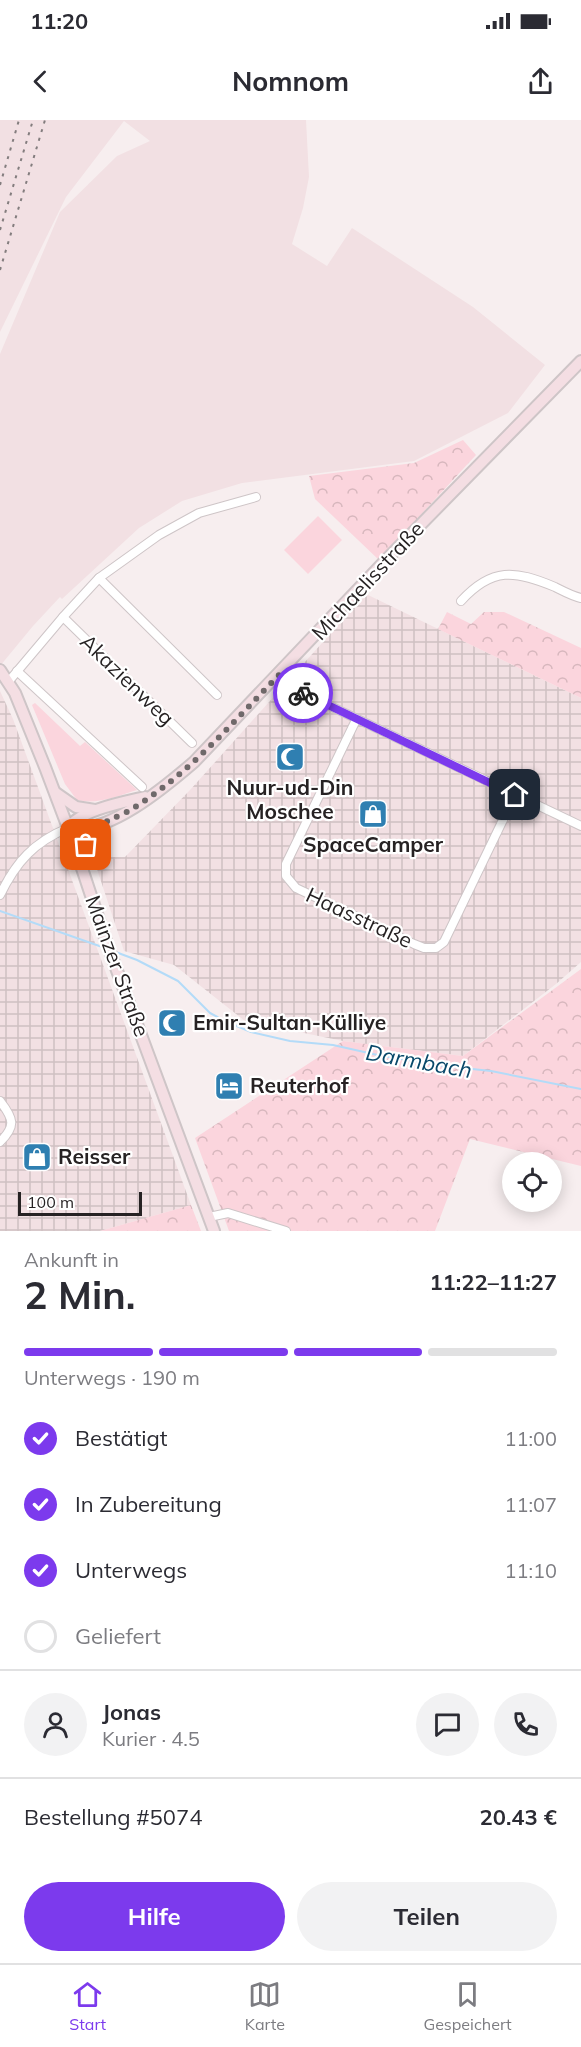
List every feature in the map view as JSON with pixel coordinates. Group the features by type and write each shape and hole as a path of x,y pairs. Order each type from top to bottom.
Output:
{"street":[{"name":"Michaelisstraße","path":"68,828 81,830 134,808 194,762 390,556 581,361"},
{"name":"Akazienweg","path":"9,681 99,578 159,535 199,513 256,497"},
{"path":"461,601 481,582 511,575 534,579 581,598"},
{"path":"99,578 217,695"},
{"name":"Akazienweg","path":"63,617 192,743"},
{"name":"Mainzer Straße","path":"0,670 9,681 54,791 106,941 214,1231"},
{"path":"17,671 142,787"},
{"path":"280,674 299,691 356,720 581,826"},
{"name":"Haasstraße","path":"356,720 286,864 286,876 296,888 352,915 424,948 436,948 444,942 515,795"},
{"path":"54,791 64,801 76,807 100,810"},
{"name":"Michaelisstraße","path":"68,828 76,819 151,796"},
{"path":"79,861 91,835 100,824"},
{"path":"0,894 19,862 45,838 68,828"},
{"path":"0,1101 12,1120 10,1131 0,1142"},
{"path":"209,1217 228,1213 286,1231"}],"shaded area":[{"path":"0,120 306,120 309,177 303,208 292,244 327,266 352,228 473,307 545,365 508,413 414,461 242,483 182,501 139,528 62,599 60,597 0,666 0,354 60,212 117,156 150,141 124,121 66,197 0,332"},
{"path":"366,594 581,698 581,962 463,1056 343,1041 245,1021 174,965 124,951 93,857 125,857 190,790"},
{"path":"0,691 13,719 191,1205 100,1231 0,1231"}],"green space":[{"path":"463,440 476,455 379,560 315,499 309,476 414,463"},
{"path":"318,516 342,540 308,574 284,550"},
{"path":"447,612 471,624 484,612 504,612 581,648 581,698 438,629"},
{"path":"35,703 80,746 85,742 137,790 100,801 77,800 65,784 32,705"},
{"path":"581,969 581,1166 562,1161 562,1152 523,1152 470,1139 435,1231 229,1231 195,1138 343,1041 463,1056"},
{"path":"191,1205 201,1231 100,1231"}],"waterway":[{"name":"Darmbach","path":"0,911 105,948"},
{"name":"Darmbach","path":"113,951 137,960 178,981 210,1013 251,1032 290,1041 333,1045 382,1056 491,1071 581,1089"}],"railway":[{"path":"0,185 19,120"},
{"path":"0,230 33,120"},
{"path":"0,270 45,120"}],"way so far":[{"path":"86,845 100,824 134,808 194,762 280,674 303,693"}],"place":[{"name":"Nuur-ud-Din Moschee","path":"290,757"},
{"name":"SpaceCamper","path":"373,814"},
{"name":"Emir-Sultan-Külliye","path":"172,1023"},
{"name":"Reuterhof","path":"229,1086"},
{"name":"Reisser","path":"37,1157"}],"route":[{"path":"303,693 515,795"}]}
